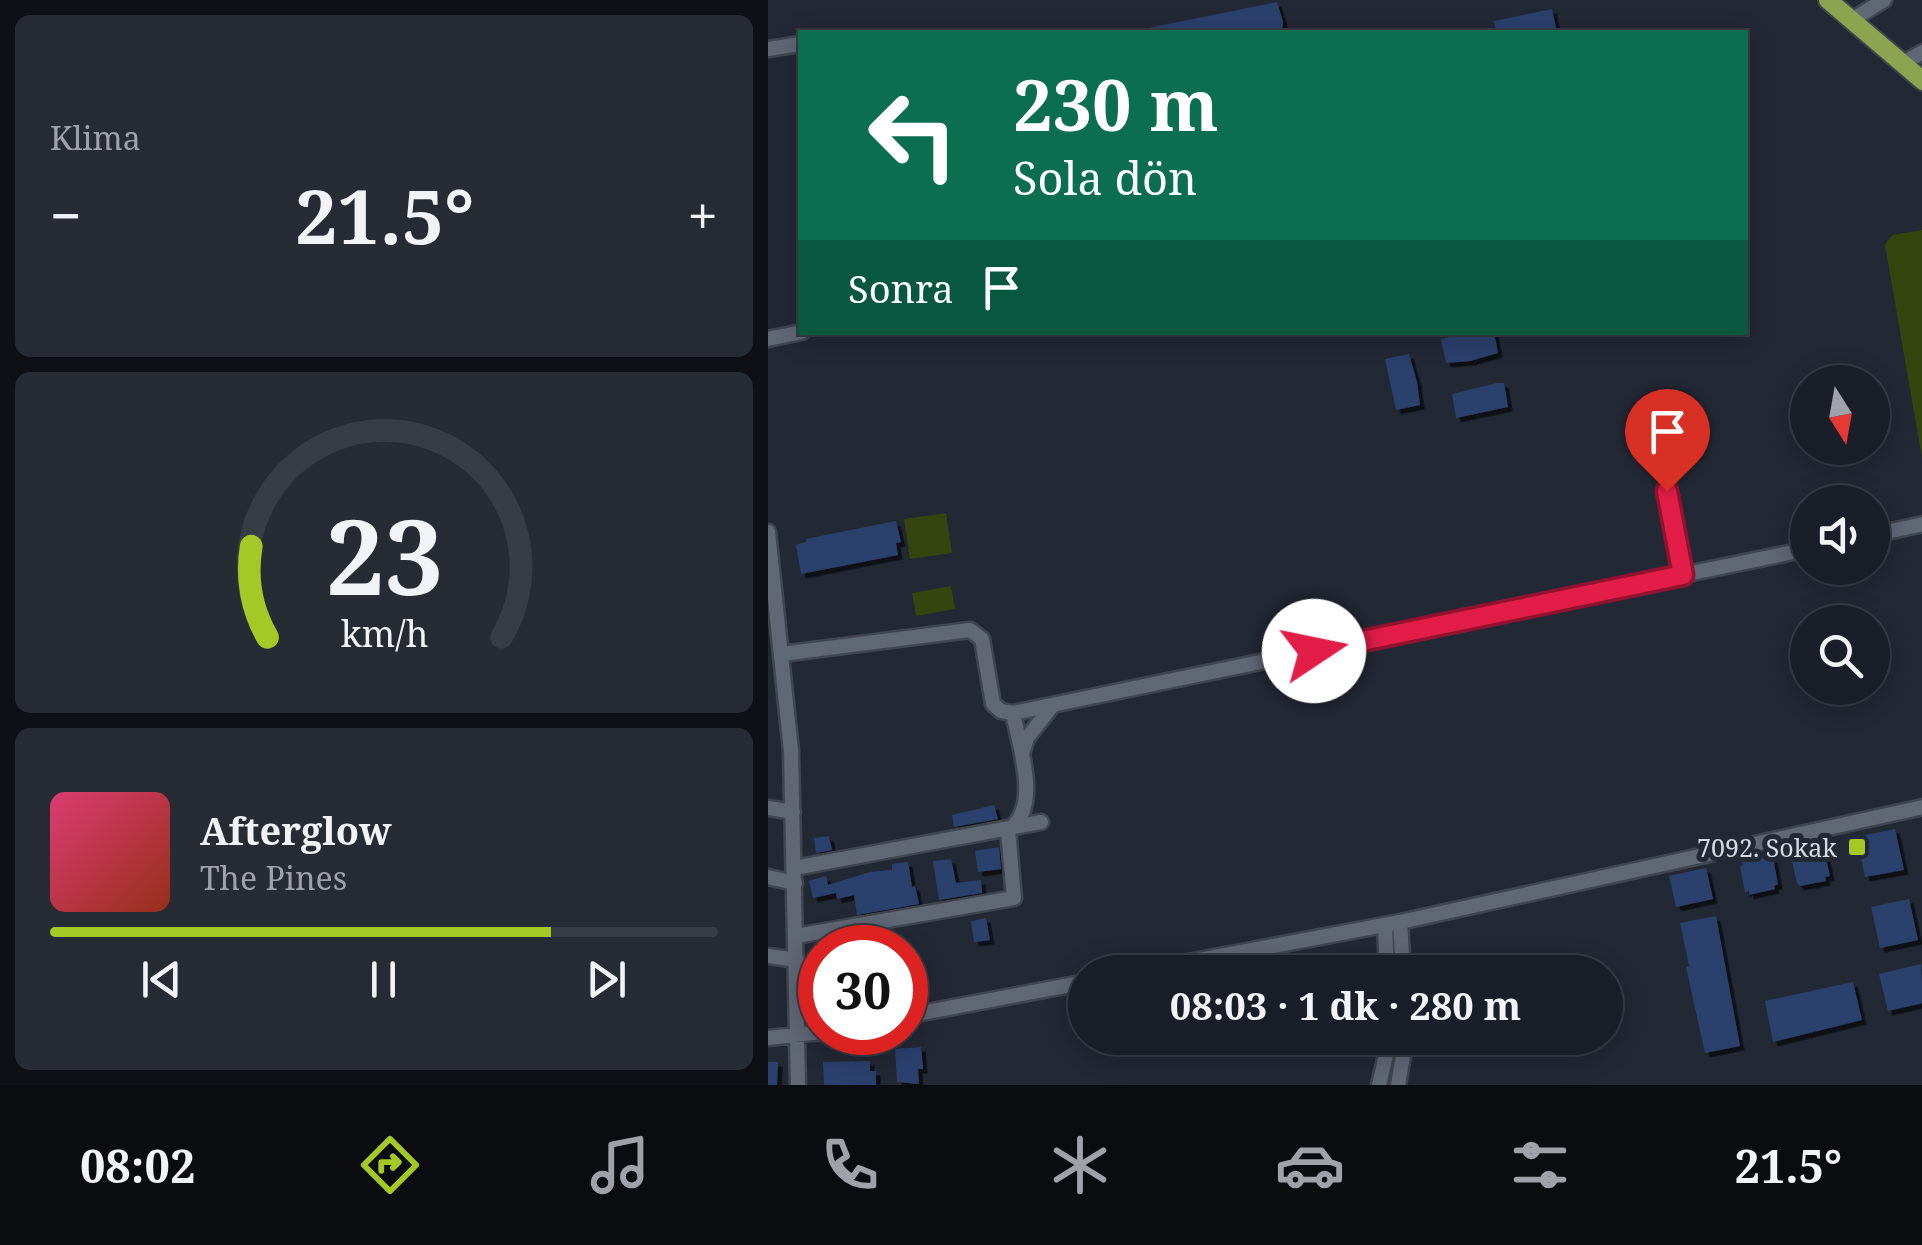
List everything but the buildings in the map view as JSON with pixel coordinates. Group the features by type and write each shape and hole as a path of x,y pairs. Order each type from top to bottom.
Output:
{"main road":[{"path":"1828,0 1922,81"}],"street":[{"path":"1852,20 1884,0"},
{"path":"768,49 798,44"},
{"path":"1903,62 1922,52"},
{"path":"768,339 798,333"},
{"path":"1667,491 1683,575"},
{"path":"1890,531 1922,524"},
{"path":"768,532 773,630 781,654 791,750 798,1085"},
{"path":"781,654 970,630 982,639 993,704 1000,711 1013,713 1790,552"},
{"path":"1021,756 1028,738 1054,704"},
{"path":"1008,830 1018,824 1026,802 1013,713"},
{"path":"768,808 793,812"},
{"path":"1224,955 1392,923 1922,808"},
{"path":"768,876 794,875 1041,822"},
{"path":"796,936 1014,898 1008,830"},
{"path":"1389,955 1392,923"},
{"path":"1392,923 1399,955"},
{"path":"768,956 797,960"},
{"path":"928,1012 1068,985"},
{"path":"768,1038 796,1037"},
{"path":"1379,1085 1386,1055"},
{"path":"1398,1085 1403,1055"}],"green space":[{"path":"1923,230 1922,458 1885,245 1892,235"},
{"path":"946,513 952,553 910,559 904,519"},
{"path":"951,586 955,609 916,616 912,593"}],"place":[{"name":"7092. Sokak","path":"1857,847"}],"route":[{"path":"1314,651 1683,575 1667,491"}]}
